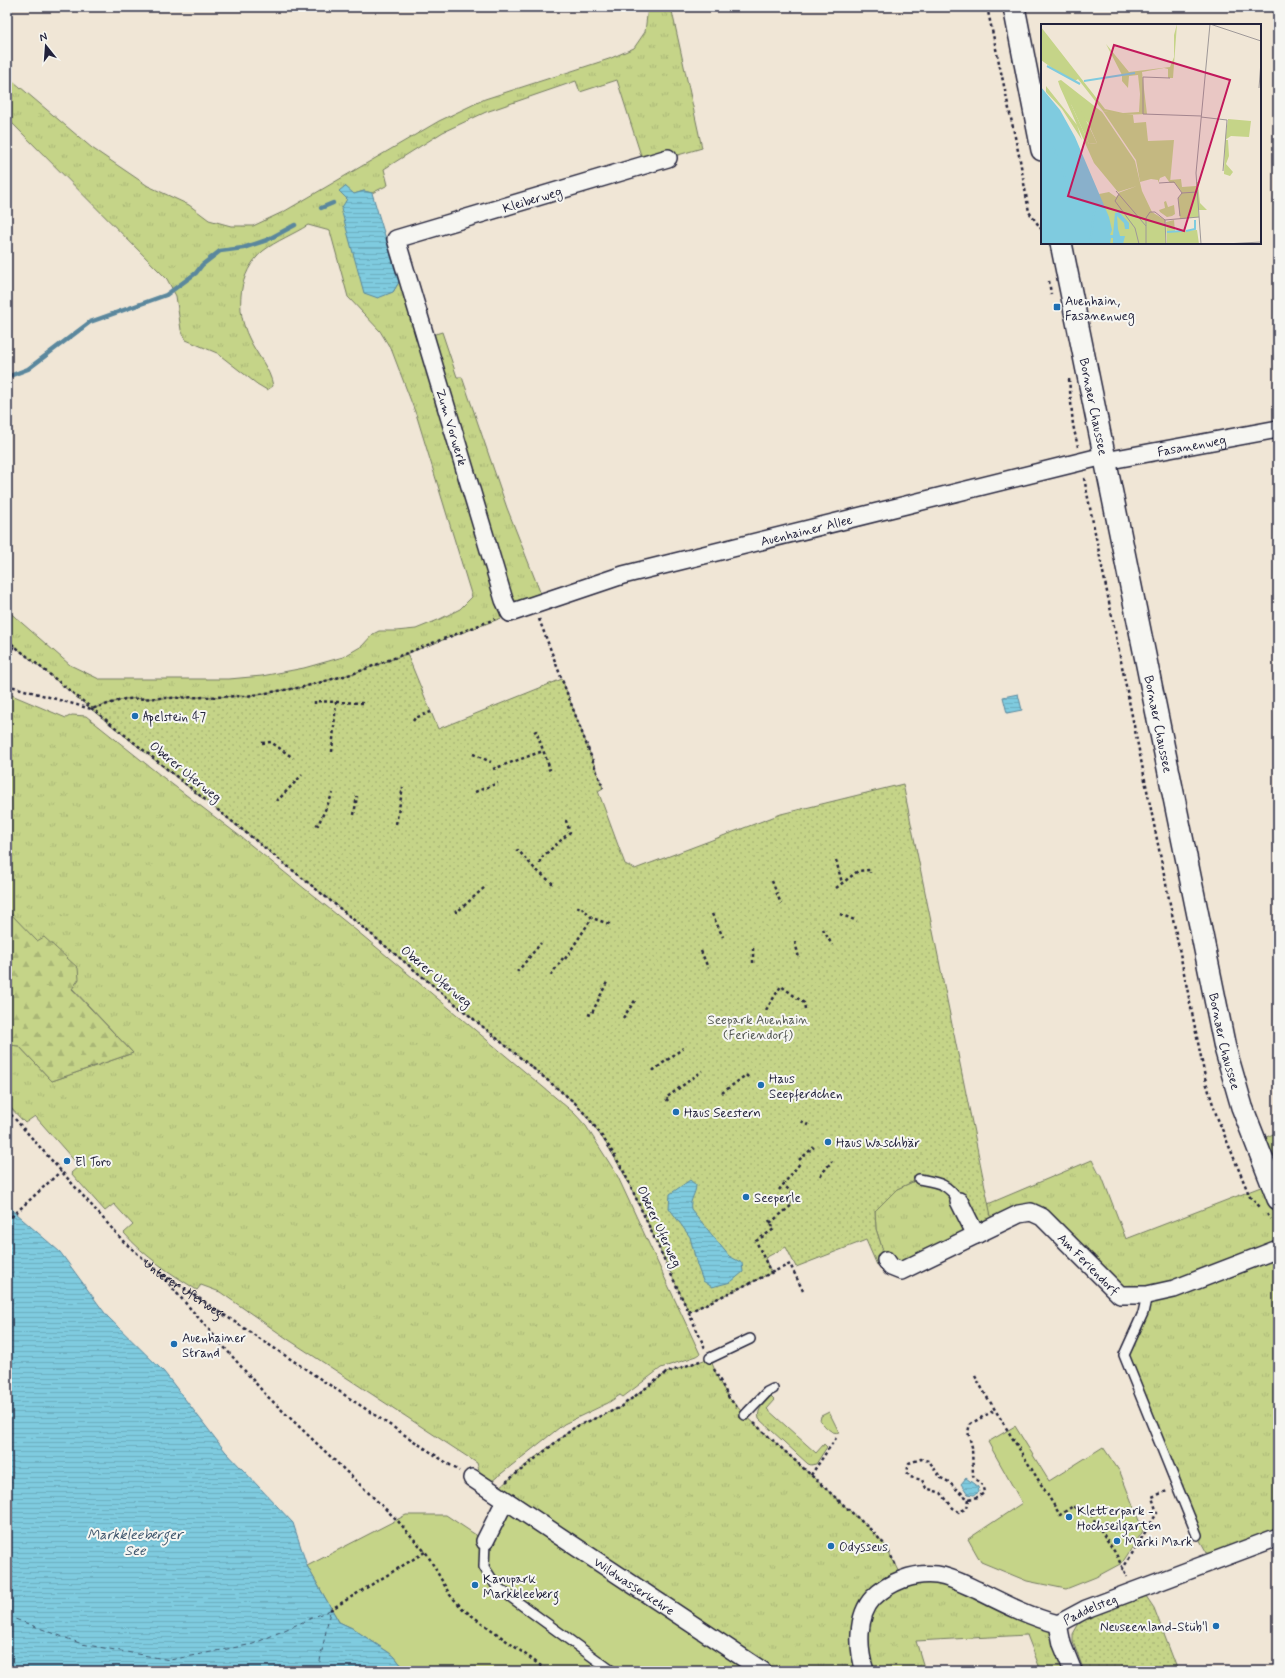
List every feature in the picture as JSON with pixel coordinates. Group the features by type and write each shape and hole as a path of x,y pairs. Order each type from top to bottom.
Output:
{"street":[{"path":"1014,7 1041,145"},
{"name":"Kleiberweg","path":"396,239 668,158"},
{"name":"Zum Vorwerk","path":"396,239 504,600 510,613"},
{"name":"Bornaer Chaussee","path":"1061,244 1225,1048 1242,1107 1278,1199"},
{"name":"Fasanenweg","path":"1104,458 1278,429"},
{"name":"Auenhainer Allee","path":"510,613 623,575 958,493 1080,461 1104,458"},
{"path":"959,1201 976,1235"},
{"name":"Am Feriendorf","path":"886,1260 891,1267 901,1271 1019,1214 1031,1212 1042,1217 1120,1295 1147,1295 1174,1289 1278,1248"},
{"path":"472,1478 495,1498 485,1541"},
{"name":"Wildwasserkehre","path":"495,1498 763,1671"},
{"name":"Paddelsteg","path":"902,1579 920,1574 937,1575 953,1579 1040,1620 1058,1624 1086,1609 1278,1537"},
{"path":"865,1671 860,1643 864,1616 869,1602 881,1590 902,1579"},
{"path":"1058,1624 1062,1644 1073,1671"}],"lane":[{"path":"919,1179 940,1183 951,1190 959,1201"},
{"path":"1147,1295 1143,1313 1124,1355 1197,1535"},
{"path":"710,1358 750,1339"},
{"path":"745,1415 767,1392 773,1389"},
{"path":"485,1541 484,1567 497,1587 612,1671"}],"path":[{"path":"987,7 1020,160 1029,212 1041,229"},
{"path":"1048,278 1052,296"},
{"path":"1068,376 1073,425 1080,461 1206,1082 1217,1116 1250,1197 1271,1219"},
{"path":"533,605 603,788"},
{"path":"7,685 91,708 125,699 247,696 303,688 374,666 510,613"},
{"name":"Oberer Uferweg","path":"7,640 337,906 575,1103 590,1119 624,1172 710,1358 719,1381 729,1398 745,1415 871,1530 886,1546 902,1579"},
{"path":"7,660 14,645"},
{"path":"315,704 315,701 362,703 362,705"},
{"path":"332,752 336,702"},
{"path":"414,721 415,718 431,712"},
{"path":"534,732 536,731 542,751 550,769 548,770"},
{"path":"262,743 272,742 293,758"},
{"path":"493,769 542,751"},
{"path":"473,754 491,762"},
{"path":"276,799 278,800 302,775"},
{"path":"475,792 498,783"},
{"path":"396,824 403,787"},
{"path":"316,824 318,825 333,793"},
{"path":"354,816 357,796"},
{"path":"540,863 540,859 570,832 566,820 564,822"},
{"path":"516,852 518,850 534,868 552,883 550,886"},
{"path":"836,860 842,883"},
{"path":"836,888 858,871 870,870 870,873"},
{"path":"772,881 781,904"},
{"path":"455,910 457,912 485,887"},
{"path":"578,909 579,906 592,918 609,924 608,927"},
{"path":"712,914 723,937"},
{"path":"840,914 857,921"},
{"path":"552,975 592,918"},
{"path":"824,929 832,945"},
{"path":"795,942 799,958"},
{"path":"517,970 518,971 541,943"},
{"path":"753,964 754,945"},
{"path":"701,951 708,968"},
{"path":"588,1014 591,1015 608,980"},
{"path":"766,1010 781,986 804,1002 805,1009"},
{"path":"623,1018 636,999"},
{"path":"653,1069 654,1070 683,1048"},
{"path":"668,1101 666,1098 702,1071"},
{"path":"722,1093 746,1074 749,1078"},
{"name":"Unterer Uferweg","path":"7,1110 124,1242 158,1271 472,1478"},
{"path":"801,1121 810,1126"},
{"path":"779,1190 800,1161 814,1147"},
{"path":"820,1176 832,1161"},
{"path":"7,1221 61,1171"},
{"path":"771,1272 756,1241 774,1228 770,1222 792,1206 788,1200 792,1194 783,1184"},
{"path":"689,1312 790,1264 804,1293"},
{"path":"158,1271 266,1396 397,1520 425,1552 450,1595 463,1609 548,1671"},
{"path":"495,1498 533,1459 575,1427 619,1408 666,1373 710,1358"},
{"path":"975,1376 1060,1515 1073,1506 1091,1515 1116,1554 1122,1570 1135,1591"},
{"path":"969,1499 967,1508 959,1512 953,1508 941,1493 926,1488 922,1480 910,1477 907,1472 909,1463 921,1460 929,1461 941,1478 949,1482 960,1493 969,1499 978,1497 984,1493 984,1487 980,1481 973,1480 972,1447 968,1432 970,1424 995,1410"},
{"path":"811,1475 836,1438"},
{"path":"1122,1570 1157,1513 1152,1497 1176,1486"},
{"path":"960,1493 964,1490"},
{"path":"330,1610 425,1552"}],"green space":[{"path":"648,7 671,7 702,148 644,165 617,80 580,92 576,81 486,112 443,132 384,169 388,185 372,193 364,191 354,194 347,199 393,292 399,282 408,280 425,337 442,332 457,377 462,377 507,508 544,602 355,673 303,687 247,696 125,699 91,709 7,640 7,610 70,665 99,679 229,679 262,676 304,668 343,657 362,646 373,634 379,631 416,629 460,609 472,597 417,417 392,351 380,331 348,297 330,231 308,225 274,244 263,251 255,260 248,270 244,280 241,292 242,316 249,338 269,373 273,386 267,390 217,353 186,340 181,330 176,296 167,279 7,118 7,76 92,148 148,186 189,205 209,220 231,226 253,226 285,211 439,121 485,99 609,59 634,48 645,32"},
{"name":"Seepark Auenhain (Feriendorf)","path":"407,654 438,729 562,679 603,788 598,791 625,864 635,869 781,814 903,784 993,1226 976,1235 951,1190 919,1179 897,1189 875,1211 876,1229 886,1260 877,1265 866,1240 796,1267 786,1247 765,1258 771,1273 689,1312 623,1172 606,1143 575,1103 337,906 91,709 125,699 247,696 303,687 355,673"},
{"path":"7,693 66,718 72,715 86,716 241,837 363,936 574,1113 586,1126 617,1175 700,1354 661,1368 623,1397 620,1395 608,1403 564,1424 492,1481 480,1474 477,1463 289,1340 220,1292 201,1285 197,1290 140,1250 124,1233 133,1225 114,1204 105,1211 71,1173 79,1166 35,1116 25,1123 7,1104 7,1041 10,1045 19,1046 52,1081 133,1053 72,988 79,979 37,942 7,910"},
{"path":"7,910 37,941 44,937 78,968 79,979 72,989 133,1053 52,1081 19,1046 10,1045 7,1041"},
{"path":"1278,1132 1278,1537 1212,1562 1197,1535 1124,1355 1147,1295 1120,1295 1042,1217 993,1226 988,1204 1092,1160 1099,1174 1101,1174 1126,1239 1271,1183 1255,1142"},
{"path":"919,1179 951,1190 976,1235 901,1271 886,1260 876,1229 875,1211 897,1189"},
{"path":"710,1358 719,1381 729,1398 745,1415 871,1530 886,1546 902,1579 920,1574 1058,1624 1073,1671 1041,1671 1027,1635 916,1641 925,1671 763,1671 493,1493 533,1459 575,1427 619,1408 666,1373"},
{"path":"771,1396 775,1400 767,1409 816,1453 824,1444 827,1447 816,1464 808,1464 759,1419 758,1415 760,1409"},
{"path":"829,1412 839,1432 836,1433 831,1431 820,1421 821,1416"},
{"name":"Kletterpark - Hochseilgarten","path":"1015,1426 1049,1481 1103,1447 1120,1472 1143,1531 1122,1563 1096,1577 1066,1589 1027,1581 981,1562 968,1539 1022,1503 988,1442"},
{"name":"Kanupark Markkleeberg","path":"505,1501 763,1671 406,1671 394,1656 352,1628 339,1622 307,1566 406,1515 446,1515 485,1541"},
{"path":"1146,1596 1154,1608 1178,1671 1084,1671 1073,1642 1073,1634 1078,1625 1086,1618"}],"water":[{"path":"345,186 354,194 364,191 372,193 399,282 393,292 378,298 364,293 341,209 347,199 339,191"},
{"path":"1018,694 1022,710 1007,713 1003,697"},
{"path":"690,1180 696,1185 691,1203 691,1209 729,1256 742,1263 743,1272 731,1282 712,1287 703,1281 697,1265 690,1237 669,1208 670,1194"},
{"name":"Markkleeberger See","path":"7,1202 15,1213 60,1252 107,1316 164,1372 225,1451 293,1523 307,1566 339,1622 352,1628 394,1656 406,1671 7,1671"},
{"path":"966,1478 978,1487 979,1492 974,1495 968,1494 961,1484"}],"waterway":[{"path":"321,208 333,203"},
{"path":"7,377 28,369 90,322 166,295 196,273 202,265 220,251 243,248 267,240 295,225"}],"ferry route":[{"path":"7,1616 82,1644 170,1660 253,1644 330,1610"},
{"path":"318,1671 330,1611"}],"place":[{"name":"Auenhain, Fasanenweg","path":"1057,307"},
{"name":"Apelstein 47","path":"135,716"},
{"name":"Haus Seepferdchen","path":"761,1085"},
{"name":"Haus Seestern","path":"676,1112"},
{"name":"Haus Waschbär","path":"828,1142"},
{"name":"El Toro","path":"67,1161"},
{"name":"Seeperle","path":"746,1197"},
{"name":"Auenhainer Strand","path":"174,1344"},
{"name":"Kletterpark - Hochseilgarten","path":"1069,1517"},
{"name":"Marki Mark","path":"1117,1541"},
{"name":"Odysseus","path":"831,1546"},
{"name":"Kanupark Markkleeberg","path":"475,1585"},
{"name":"Neuseenland-Stüb'l","path":"1216,1626"}]}
